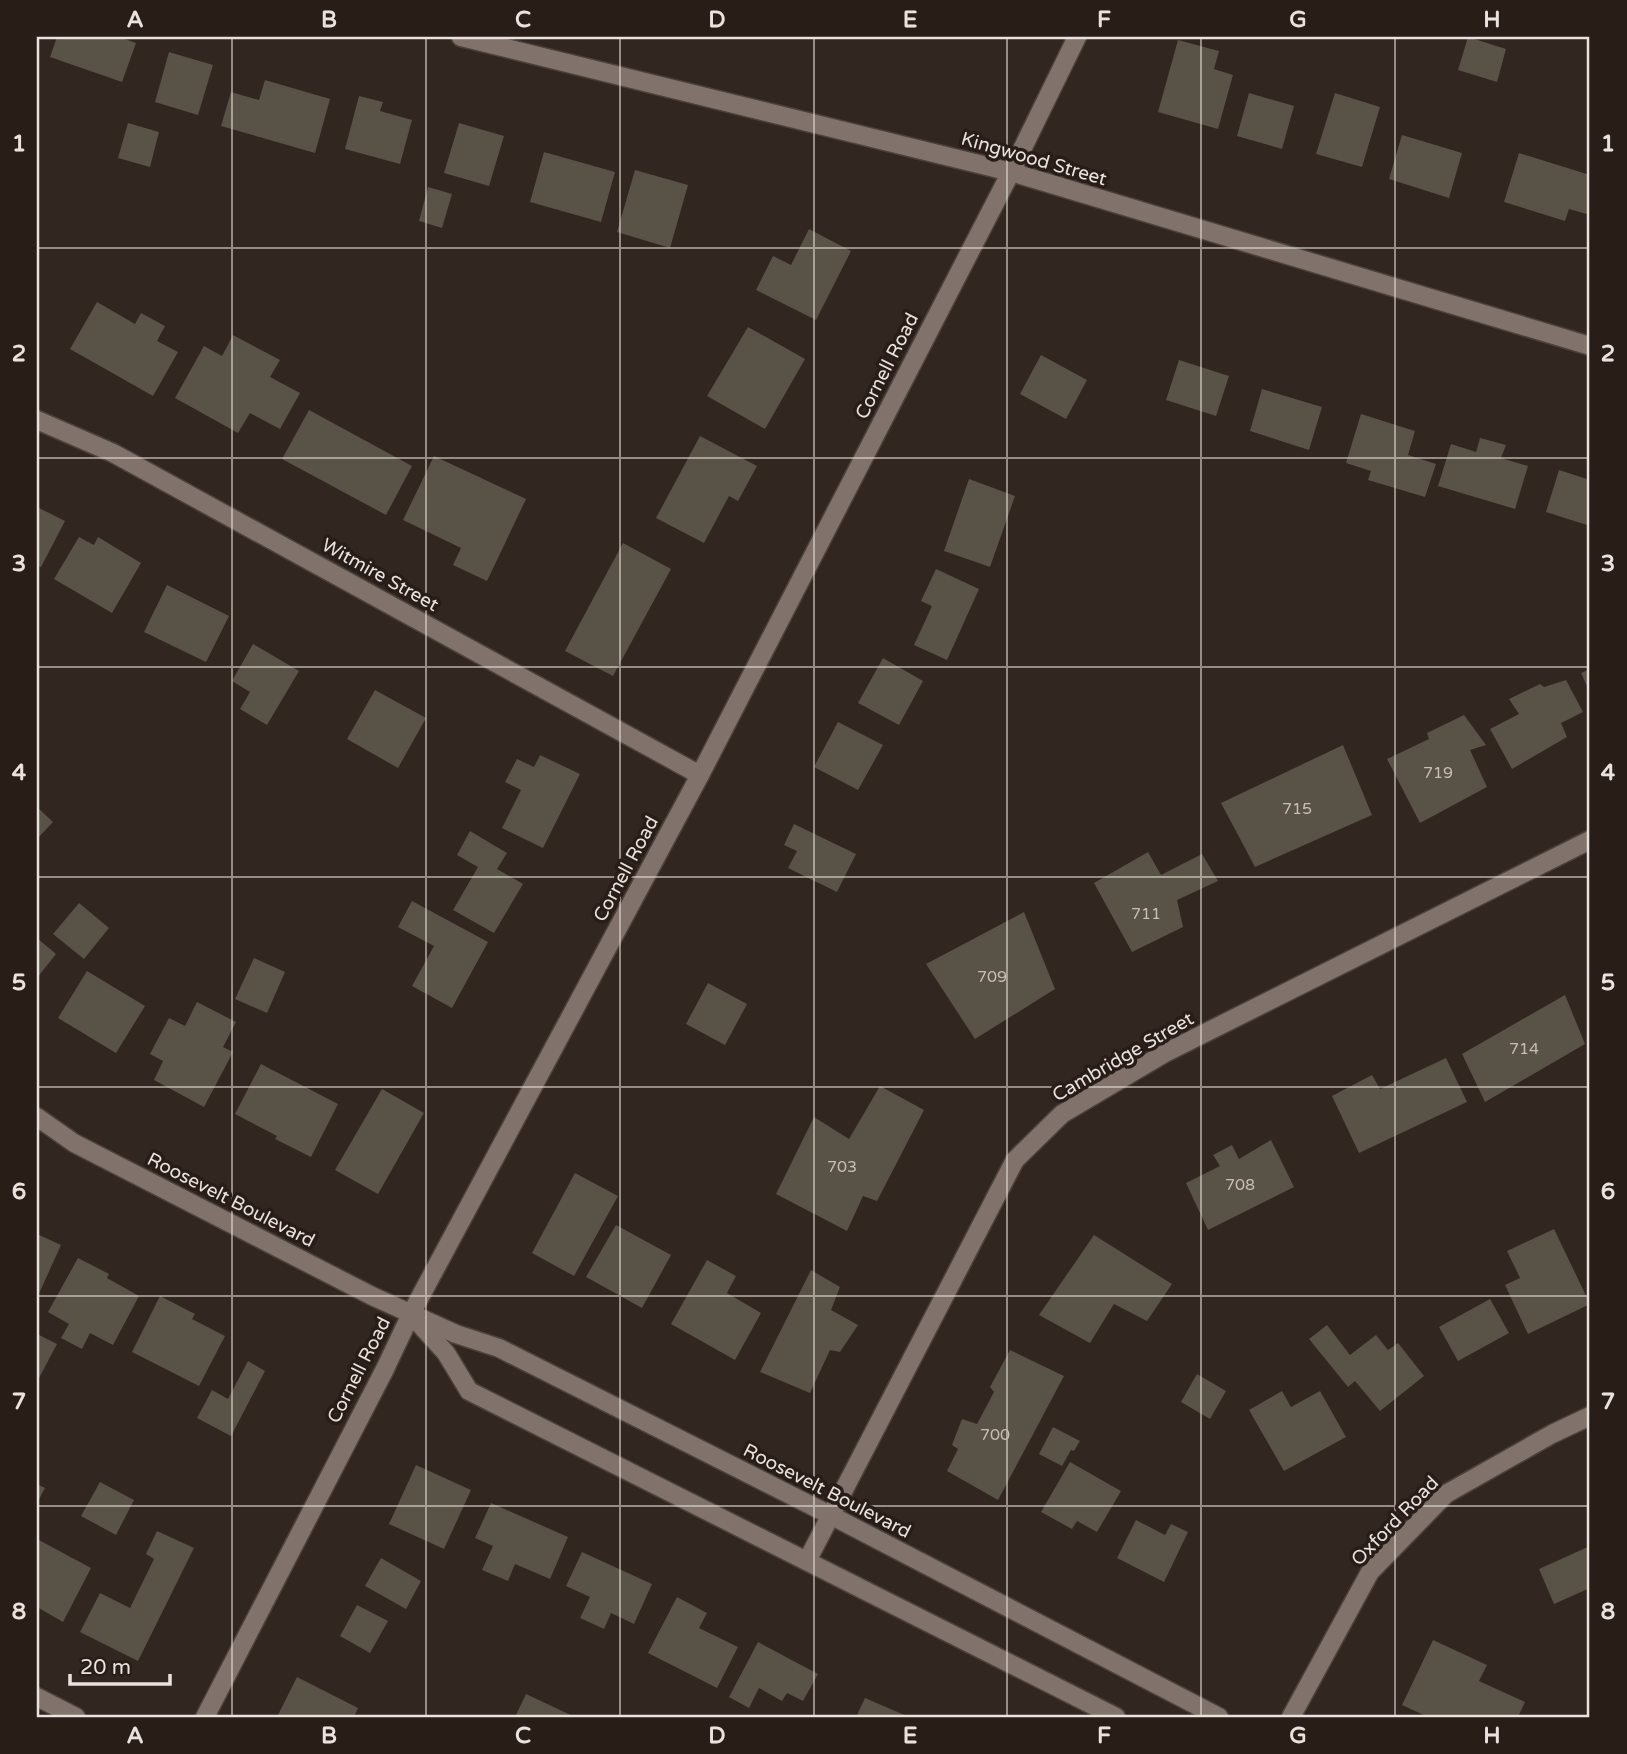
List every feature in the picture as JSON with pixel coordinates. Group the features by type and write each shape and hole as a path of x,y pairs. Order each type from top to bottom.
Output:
{"street":[{"name":"Kingwood Street","path":"461,37 1011,172 1590,346"},
{"name":"Cornell Road","path":"205,1717 411,1314 700,775 1011,172 1077,37"},
{"name":"Witmire Street","path":"37,420 113,453 700,775"},
{"name":"Cambridge Street","path":"807,1561 1015,1160 1062,1114 1165,1053 1590,840"},
{"name":"Roosevelt Boulevard","path":"37,1117 74,1143 411,1314 456,1334 499,1348 832,1516 1219,1717"},
{"name":"Roosevelt Boulevard","path":"411,1314 446,1353 469,1391 1116,1717"},
{"name":"Oxford Road","path":"1291,1717 1370,1572 1446,1494 1552,1434 1590,1416"},
{"path":"37,1697 76,1717"}],"building":[{"path":"57,37 119,37 136,43 122,82 50,57"},
{"path":"1468,37 1506,49 1497,82 1458,70"},
{"path":"1178,40 1219,51 1214,69 1233,75 1218,129 1158,112"},
{"path":"169,52 213,65 198,115 155,102"},
{"path":"265,80 330,99 315,153 221,126 231,92 259,100"},
{"path":"1249,93 1294,106 1282,149 1237,136"},
{"path":"1335,93 1380,107 1362,167 1316,154"},
{"path":"359,96 383,102 380,111 412,120 400,164 345,149"},
{"path":"128,123 159,132 150,167 118,158"},
{"path":"459,123 504,136 489,186 444,173"},
{"path":"1402,135 1462,153 1449,198 1389,179"},
{"path":"544,152 615,172 601,222 530,202"},
{"path":"1519,153 1590,175 1590,215 1569,209 1565,221 1504,202"},
{"path":"635,170 688,185 670,248 617,232"},
{"path":"428,187 452,194 442,228 419,221"},
{"path":"809,229 851,251 816,320 756,290 773,256 791,265"},
{"path":"97,302 135,324 141,313 165,326 157,341 178,352 153,396 70,349"},
{"path":"748,327 805,359 765,429 707,396"},
{"path":"233,335 280,360 270,377 300,393 280,429 250,413 238,433 175,398 204,346 222,356"},
{"path":"1041,355 1087,380 1066,419 1020,394"},
{"path":"1179,360 1229,376 1216,416 1166,400"},
{"path":"1262,389 1322,407 1309,450 1250,431"},
{"path":"309,410 412,466 386,515 282,459"},
{"path":"1361,414 1415,431 1408,455 1436,464 1425,497 1368,480 1371,471 1346,463"},
{"path":"700,436 757,466 738,501 729,496 704,543 656,518"},
{"path":"1480,438 1506,445 1501,458 1528,466 1515,509 1438,486 1451,444 1476,452"},
{"path":"434,456 526,499 487,581 453,565 461,548 403,520"},
{"path":"1559,470 1590,480 1590,526 1546,512"},
{"path":"969,479 1015,496 990,567 944,551"},
{"path":"37,507 65,521 41,567 37,565"},
{"path":"79,537 94,545 98,537 141,563 112,613 54,579"},
{"path":"623,543 671,569 613,676 565,651"},
{"path":"936,569 979,589 947,660 914,645 932,606 921,601"},
{"path":"167,585 229,616 206,662 144,632"},
{"path":"253,644 299,671 267,725 240,709 250,692 232,681"},
{"path":"883,658 923,681 899,725 858,703"},
{"path":"1590,669 1590,693 1581,673"},
{"path":"1566,680 1583,712 1561,723 1567,737 1512,769 1490,729 1519,714 1509,699 1540,684 1544,687"},
{"path":"375,690 426,718 398,768 347,739"},
{"path":"1464,715 1486,745 1470,750 1487,787 1420,823 1387,759 1429,739 1427,733"},
{"path":"838,722 883,745 858,790 814,767"},
{"path":"1343,745 1372,815 1255,867 1221,803"},
{"path":"540,755 580,774 543,848 502,828 521,790 505,782 517,759 534,767"},
{"path":"37,807 53,822 37,839"},
{"path":"794,824 856,854 837,892 788,868 797,851 784,845"},
{"path":"470,831 507,853 497,869 523,884 494,933 453,910 478,867 457,855"},
{"path":"1148,852 1161,875 1202,854 1218,881 1177,900 1183,927 1132,952 1094,883"},
{"path":"412,901 488,942 452,1008 412,986 434,946 398,927"},
{"path":"79,903 109,928 84,959 53,934"},
{"path":"1024,912 1055,989 975,1039 926,964"},
{"path":"37,938 56,954 37,978"},
{"path":"254,958 285,972 267,1013 235,999"},
{"path":"87,971 145,1006 116,1053 58,1018"},
{"path":"708,983 747,1004 725,1045 686,1024"},
{"path":"1565,995 1585,1044 1485,1102 1462,1054"},
{"path":"197,1002 236,1022 223,1047 233,1052 204,1107 154,1080 163,1061 150,1054 169,1018 185,1026"},
{"path":"1446,1058 1467,1102 1359,1153 1332,1096 1372,1075 1380,1089"},
{"path":"261,1064 338,1104 311,1157 235,1114"},
{"path":"880,1086 924,1110 877,1201 863,1196 847,1231 776,1194 814,1117 849,1139"},
{"path":"382,1089 424,1113 378,1194 335,1170"},
{"path":"1271,1140 1294,1187 1208,1230 1186,1183 1220,1166 1213,1155 1232,1145 1239,1159"},
{"path":"575,1173 618,1196 574,1276 532,1253"},
{"path":"616,1225 671,1255 642,1308 586,1277"},
{"path":"1554,1229 1590,1304 1528,1334 1505,1285 1520,1278 1507,1251"},
{"path":"37,1234 61,1245 37,1298"},
{"path":"1094,1235 1172,1284 1147,1321 1114,1304 1090,1343 1039,1315"},
{"path":"78,1258 109,1274 107,1278 139,1296 113,1345 90,1333 82,1349 61,1338 69,1324 48,1312"},
{"path":"707,1260 736,1276 727,1293 761,1313 735,1360 671,1324"},
{"path":"811,1270 840,1287 831,1310 858,1325 840,1352 830,1350 810,1393 760,1372"},
{"path":"160,1296 195,1314 192,1319 225,1336 199,1386 132,1352"},
{"path":"1490,1299 1509,1333 1458,1361 1439,1327"},
{"path":"1327,1325 1350,1355 1376,1335 1388,1350 1398,1343 1424,1376 1380,1411 1355,1381 1348,1387 1309,1339"},
{"path":"37,1334 57,1344 39,1378 37,1376"},
{"path":"1010,1350 1064,1376 998,1500 947,1471 958,1449 952,1445 962,1419 977,1424 994,1392 990,1387"},
{"path":"248,1361 265,1371 231,1436 197,1418 212,1390 228,1399"},
{"path":"1197,1374 1226,1391 1210,1419 1181,1402"},
{"path":"1282,1391 1291,1407 1320,1391 1346,1437 1284,1471 1249,1410"},
{"path":"1053,1427 1080,1441 1062,1466 1039,1454"},
{"path":"1070,1462 1121,1491 1097,1532 1077,1521 1072,1529 1041,1512"},
{"path":"416,1465 471,1490 444,1549 389,1524"},
{"path":"100,1482 134,1500 116,1535 81,1516"},
{"path":"37,1484 45,1488 37,1503"},
{"path":"491,1503 568,1537 550,1579 515,1564 508,1581 482,1570 493,1546 475,1538"},
{"path":"1136,1520 1165,1535 1171,1524 1188,1532 1164,1582 1117,1558"},
{"path":"157,1531 194,1548 138,1661 80,1632 100,1593 130,1608 154,1559 146,1554"},
{"path":"37,1539 91,1568 63,1622 37,1607"},
{"path":"1590,1546 1590,1588 1554,1604 1539,1569"},
{"path":"582,1552 652,1584 634,1624 611,1613 604,1629 580,1618 590,1597 566,1586"},
{"path":"381,1558 421,1581 406,1609 365,1586"},
{"path":"677,1597 707,1613 699,1628 738,1647 717,1688 648,1653"},
{"path":"357,1605 388,1621 370,1653 340,1636"},
{"path":"1433,1640 1487,1665 1479,1681 1525,1702 1518,1717 1428,1717 1402,1705"},
{"path":"758,1642 818,1674 803,1701 787,1693 782,1701 759,1688 749,1708 729,1697"},
{"path":"297,1677 358,1708 354,1717 277,1717"},
{"path":"526,1694 575,1717 515,1717"},
{"path":"865,1698 909,1717 856,1717"}]}
